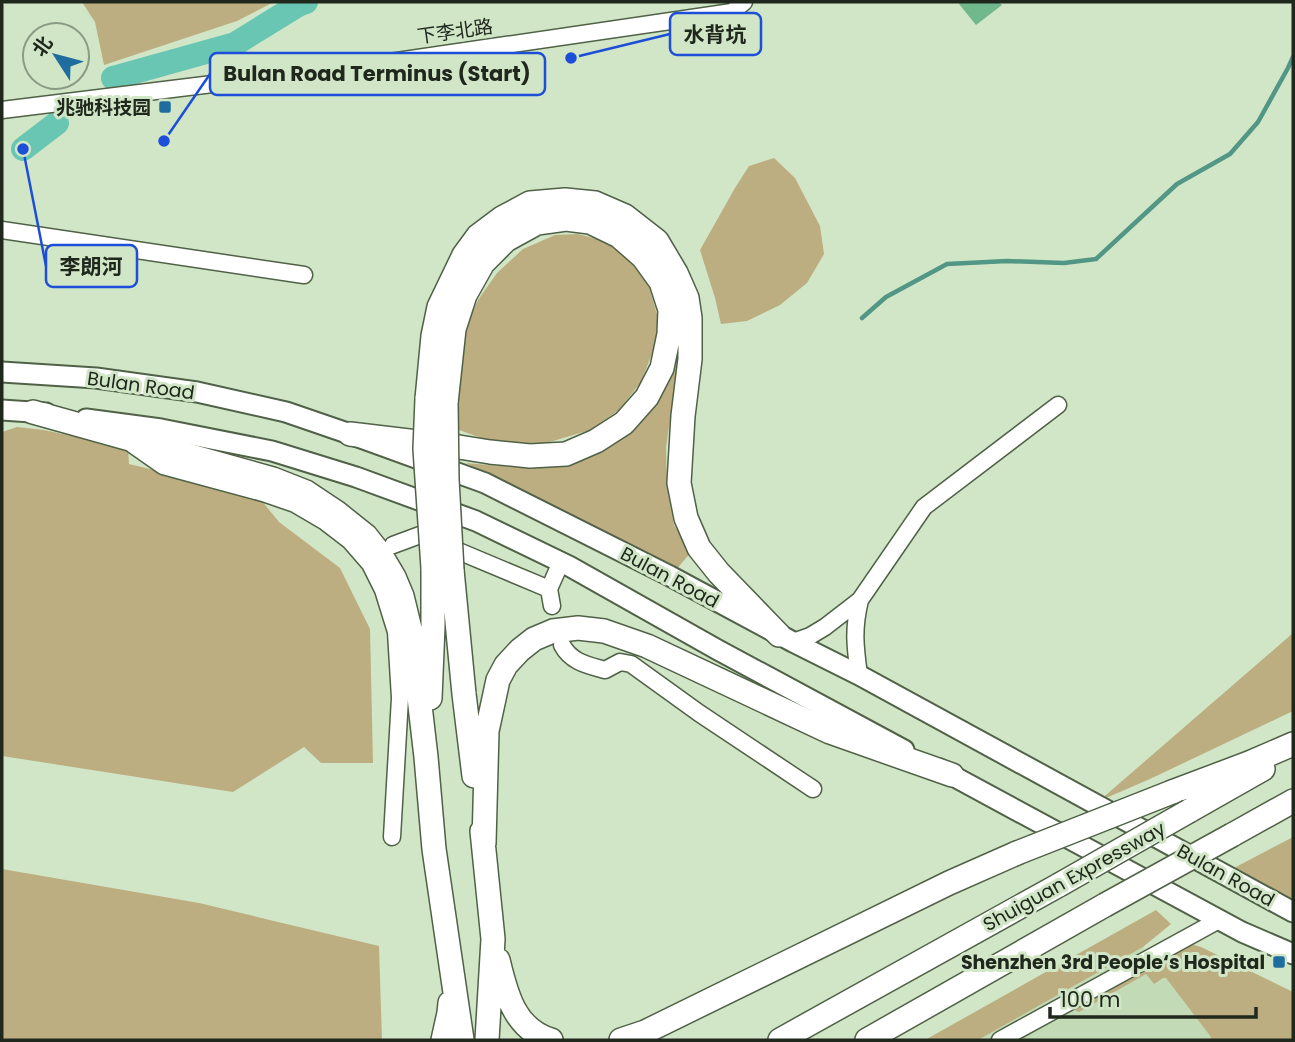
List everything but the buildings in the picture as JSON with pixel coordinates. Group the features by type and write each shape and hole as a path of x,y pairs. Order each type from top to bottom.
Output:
{"highway":[{"path":"426,757 433,626 443,569 447,479 437,401 433,336 439,307 464,255 478,236 502,218 530,204 565,200 595,204 625,216 657,242 676,273 687,298 690,318 690,359 679,483 686,518 699,548 719,573 786,638"},
{"path":"350,434 530,456 566,454 596,441 624,424 647,397 662,368 669,334 670,310 661,282 643,257 619,236 590,222 566,219 537,223 506,240 483,262 465,295 437,401"},
{"path":"33,412 272,478 306,492 336,512 366,536 381,555 405,604 412,637 434,849 462,1040"},
{"path":"443,569 464,694 484,843 493,939 507,996 517,1014 531,1030 551,1040"},
{"path":"484,843 487,731 498,680 506,665 520,650 534,639 554,631 578,628 604,631 648,646 830,732 952,775"},
{"path":"621,1040 645,1032 949,883 1017,853 1293,744"},
{"name":"Shuiguan Expressway","path":"780,1040 1293,752"},
{"name":"Shuiguan Expressway","path":"867,1040 1293,801"},
{"path":"487,1040 493,939"},
{"path":"443,1040 449,1013 450,954"}],"main road":[{"path":"2,359 35,374"},
{"name":"Bulan Road","path":"2,372 96,378 197,392 286,412 485,483 859,675 1293,912"},
{"name":"Bulan Road","path":"2,410 161,429 272,451 356,477 476,521 561,562 718,650 1219,920 1293,954"},
{"path":"2,423 12,417 33,412"},
{"name":"Bulan Road","path":"1270,945 1293,946"}],"street":[{"name":"下李北路","path":"2,110 390,62 732,12 744,2"},
{"path":"2,230 304,275"},
{"path":"786,638 810,636 860,600 924,507 1058,405"},
{"path":"123,437 163,466 295,504 324,521 372,563 396,632 400,698 392,837"},
{"path":"393,545 420,535 549,589"},
{"path":"552,606 549,589 561,562"},
{"path":"859,675 854,642 860,600"},
{"path":"562,645 570,657 585,665 605,670 620,662 631,664 813,789"},
{"path":"1000,1040 1219,920"}],"shaded area":[{"path":"82,2 274,2 237,21 104,65 95,22"},
{"path":"774,158 795,178 820,226 824,254 807,283 780,305 747,321 721,324 700,250 749,166"},
{"path":"578,234 604,241 632,257 649,287 658,318 655,346 641,382 619,410 590,430 543,444 504,446 459,430 456,400 466,325 478,300 497,273 523,249 555,235"},
{"path":"680,324 682,341 666,447 667,487 674,525 691,552 676,570 466,463 513,467 557,460 635,423"},
{"path":"17,427 128,448 129,464 257,495 279,522 340,568 370,629 373,763 321,763 304,747 233,792 2,756 2,432"},
{"path":"1293,633 1293,711 1099,801"},
{"path":"1293,837 1293,901 1232,869"},
{"path":"2,869 199,903 379,946 382,1040 2,1040"},
{"path":"1156,910 1171,924 1143,947 978,1040 925,1040"},
{"path":"1188,943 1293,992 1293,1040 1210,1040 1211,1037 1166,978 1154,984 1146,974 1079,1012 1074,1009"},
{"path":"1143,947 1162,974 1293,1029 1293,1040 978,1040"}],"waterway":[{"path":"113,78 235,44 306,2"},
{"path":"862,318 886,297 947,264 1007,261 1064,263 1096,259 1177,184 1230,154 1258,122 1293,57"},
{"path":"23,149 57,123"}],"place":[{"name":"水背坑","path":"571,58"},
{"name":"兆驰科技园","path":"165,107"},
{"name":"Bulan Road Terminus (Start)","path":"164,141"},
{"name":"李朗河","path":"23,149"},
{"name":"Shenzhen 3rd People‘s Hospital","path":"1279,962"}]}
